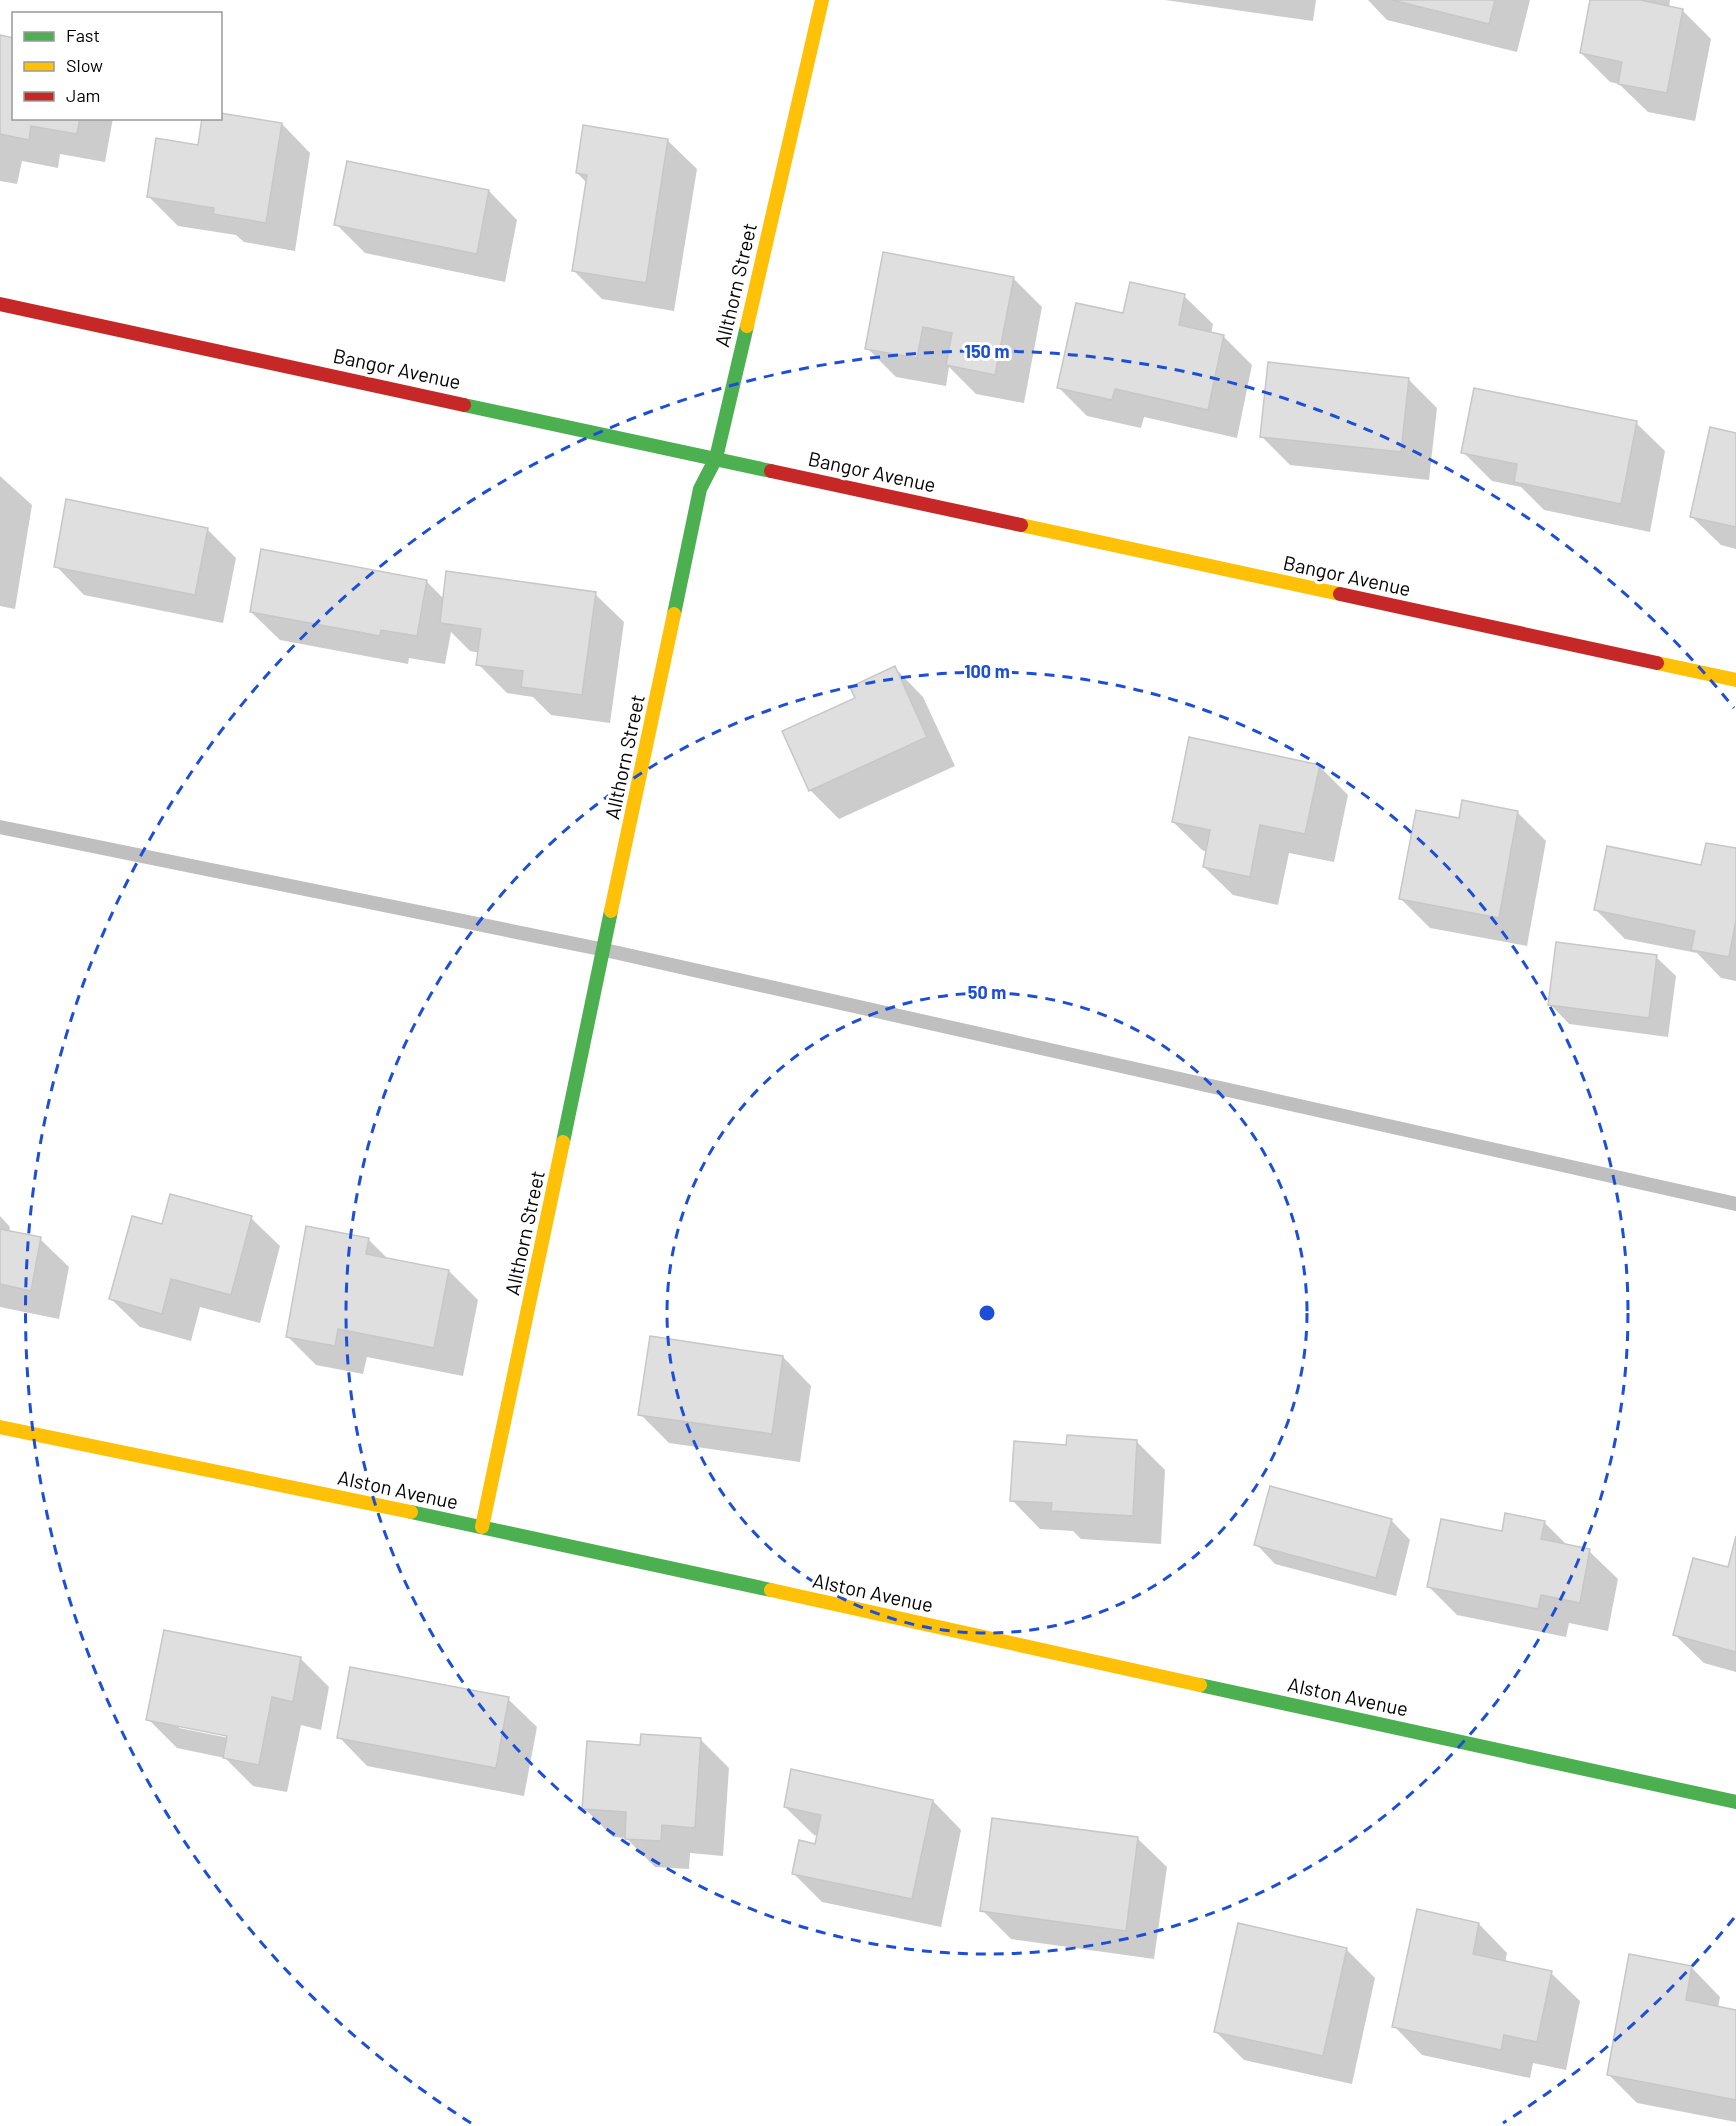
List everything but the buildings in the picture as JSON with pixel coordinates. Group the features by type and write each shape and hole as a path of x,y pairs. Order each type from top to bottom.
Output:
{"street":[{"name":"Allthorn Street","path":"482,1527 700,489 716,458 822,0"},
{"name":"Bangor Avenue","path":"0,304 1736,680"},
{"name":"Alston Avenue","path":"0,1428 482,1527 1736,1802"}],"waterway":[{"path":"0,827 605,950 1736,1204"}],"traffic: fast":[{"path":"674,614 700,489 716,458 747,326"},
{"path":"464,405 771,471"},
{"path":"563,1142 611,911"},
{"path":"411,1512 771,1590"},
{"path":"1200,1685 1736,1802"}],"traffic: slow":[{"path":"747,326 822,0"},
{"path":"1021,525 1340,594"},
{"path":"611,911 674,614"},
{"path":"1657,663 1736,680"},
{"path":"482,1527 563,1142"},
{"path":"0,1427 411,1512"},
{"path":"771,1590 1200,1685"}],"traffic: jam":[{"path":"0,304 464,405"},
{"path":"771,471 1021,525"},
{"path":"1340,594 1657,663"}]}
